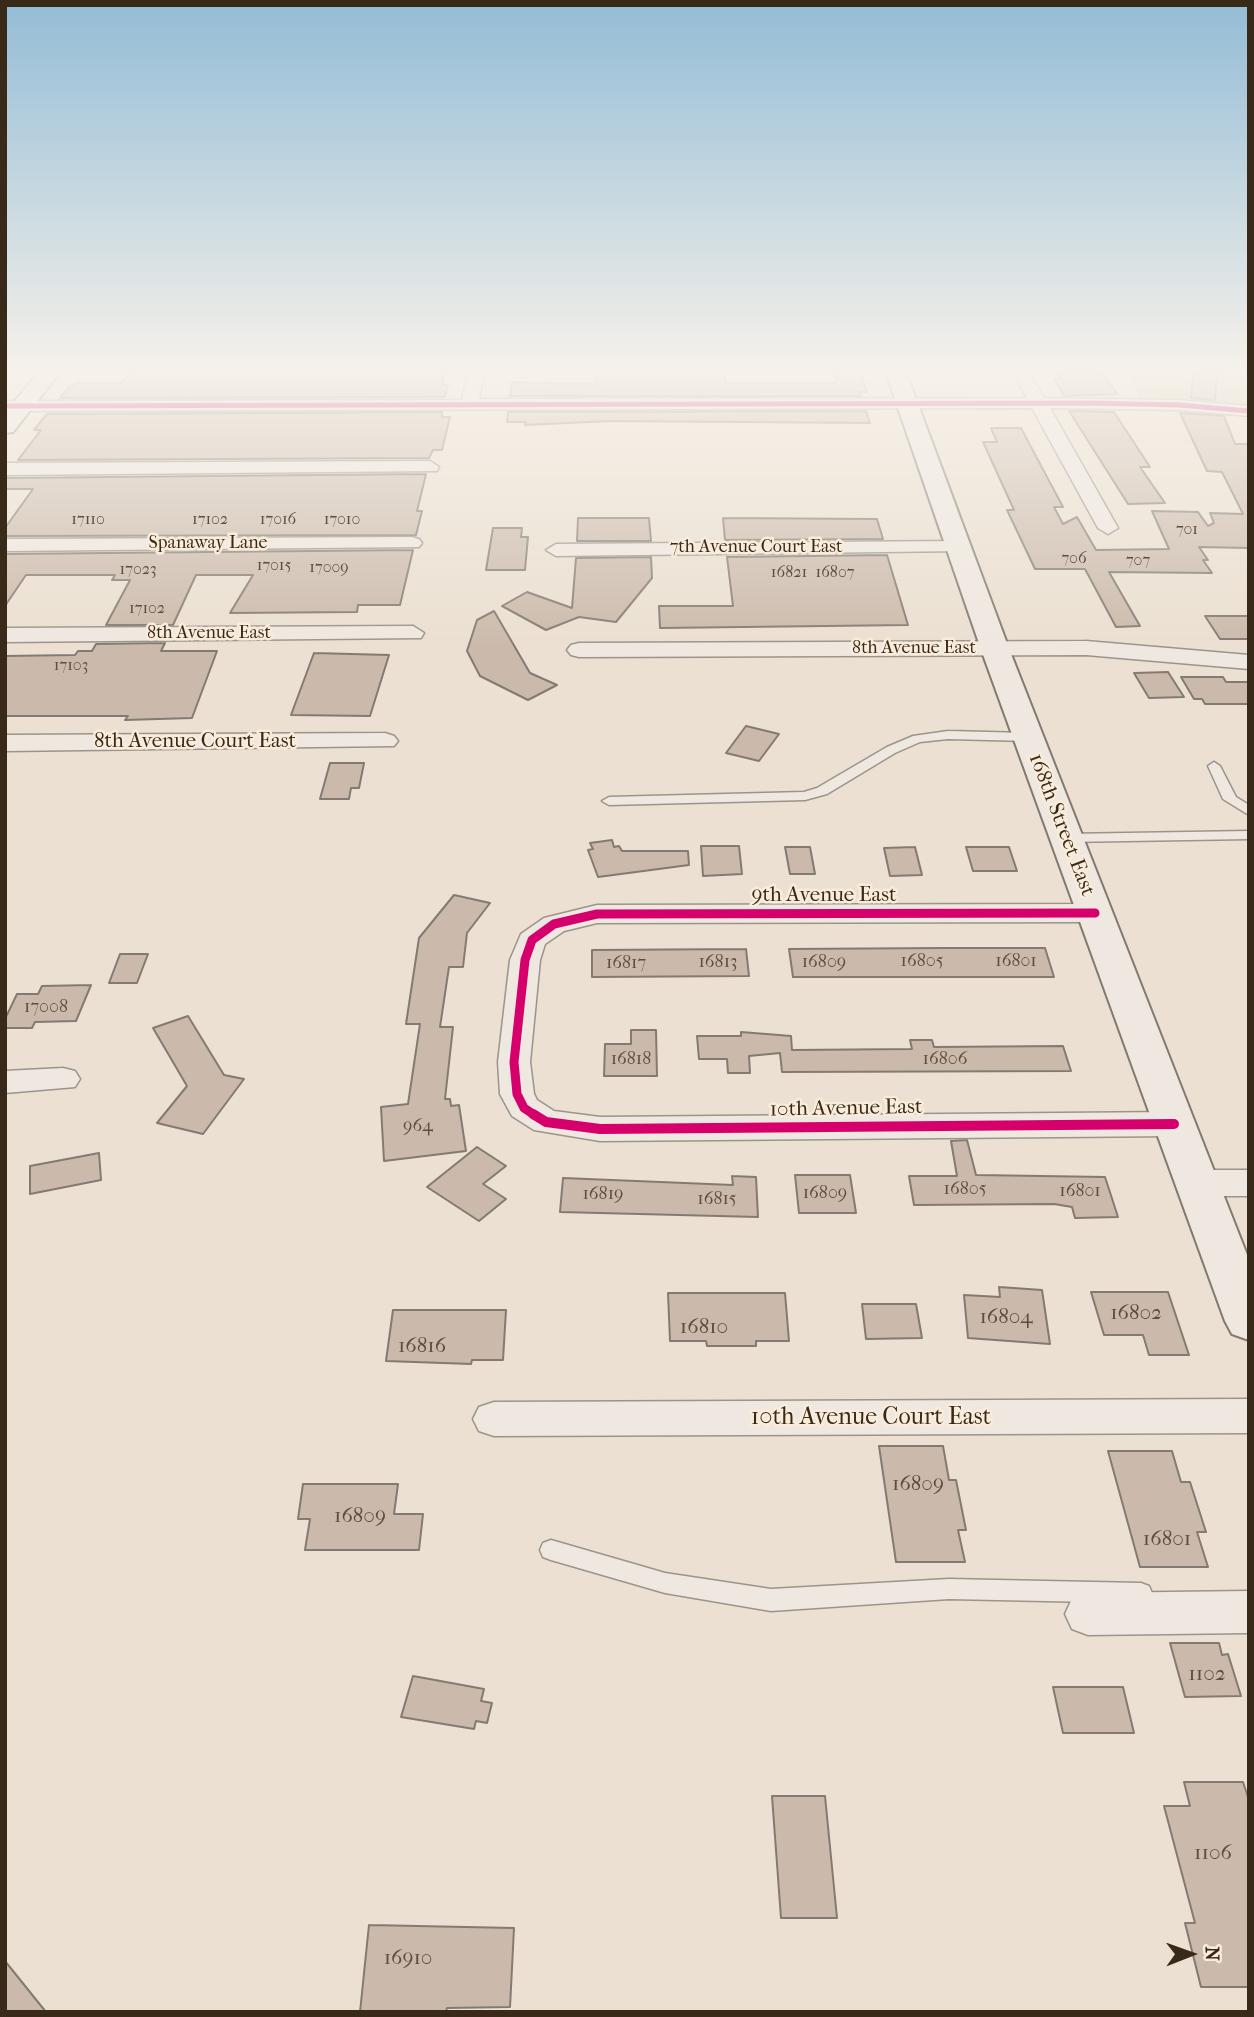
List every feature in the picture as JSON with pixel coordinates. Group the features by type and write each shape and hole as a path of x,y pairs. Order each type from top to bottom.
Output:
{"street":[{"name":"168th Street East","path":"928,461 995,649 1249,1321"},
{"path":"1071,461 1108,528"},
{"path":"5,469 430,467"},
{"name":"Spanaway Lane","path":"5,545 412,544"},
{"name":"7th Avenue Court East","path":"556,550 957,547"},
{"name":"8th Avenue East","path":"5,635 414,633"},
{"name":"8th Avenue East","path":"579,650 1086,648 1249,662"},
{"name":"8th Avenue Court East","path":"5,743 385,741"},
{"name":"9th Avenue East","path":"524,1108 517,1094 514,1062 525,960 532,940 554,924 597,914 1095,913"},
{"path":"5,1082 63,1079"},
{"name":"10th Avenue East","path":"524,1108 546,1122 600,1129 1174,1124"},
{"path":"1198,1183 1249,1183"},
{"name":"10th Avenue Court East","path":"494,1419 1249,1416"},
{"path":"1088,1614 1249,1612"}],"lane":[{"path":"609,801 805,796 822,791 891,750 917,739 947,735 1028,737"},
{"path":"1214,766 1230,799 1249,811"},
{"path":"1066,838 1249,835"},
{"path":"551,1550 665,1583 771,1600 949,1589 1249,1592"}],"building":[{"path":"992,461 1039,461 1063,507 1054,507 1063,524 1077,517 1096,550 1169,549 1152,511 1198,512 1208,526 1214,523 1210,513 1243,514 1222,472 1207,471 1202,461 1249,461 1249,548 1199,547 1208,560 1203,560 1212,573 1109,572 1140,626 1116,627 1085,569 1035,569 1007,510 1014,510"},
{"path":"1101,461 1146,461 1150,467 1140,467 1165,503 1128,504"},
{"path":"426,474 417,511 422,511 416,535 5,536 5,528 33,489 5,489 5,478"},
{"path":"578,518 649,518 651,541 577,541"},
{"path":"723,518 877,519 883,539 725,540"},
{"path":"493,528 522,528 521,537 528,537 525,570 486,570"},
{"path":"413,550 400,605 358,605 357,612 230,613 253,575 196,575 173,625 106,625 130,580 112,580 115,575 26,575 5,606 5,554"},
{"path":"887,555 908,625 660,628 659,606 733,606 727,557"},
{"path":"651,557 652,578 616,622 579,617 546,630 502,606 527,592 572,608 576,558"},
{"path":"494,611 530,673 557,685 528,700 480,676 467,651 477,620"},
{"path":"1205,616 1249,616 1249,639 1220,639"},
{"path":"165,643 161,651 217,651 192,718 125,720 128,716 5,716 5,656 75,655 78,651 92,651 96,644"},
{"path":"314,653 389,655 370,716 291,715"},
{"path":"1168,672 1184,697 1149,698 1134,673"},
{"path":"1181,677 1223,677 1226,682 1249,682 1249,704 1205,704 1202,699 1194,699"},
{"path":"746,726 779,734 759,761 726,753"},
{"path":"330,763 364,763 359,788 351,788 349,799 320,799"},
{"path":"612,840 614,847 619,846 622,851 688,851 689,865 598,877 588,850 593,849 590,843"},
{"path":"701,846 739,846 742,874 703,876"},
{"path":"785,847 810,847 815,874 790,874"},
{"path":"915,847 922,875 890,876 884,848"},
{"path":"966,847 1009,847 1017,871 973,871"},
{"path":"454,895 490,903 467,933 463,967 449,967 440,1027 453,1027 445,1099 450,1099 451,1106 459,1105 466,1151 384,1161 381,1107 408,1104 420,1024 406,1024 419,938"},
{"path":"1045,948 1054,977 793,977 789,949"},
{"path":"746,949 749,976 592,977 592,950"},
{"path":"120,954 148,954 137,983 109,983"},
{"path":"91,985 76,1021 35,1022 32,1028 5,1028 5,1019 17,994 38,994 42,986"},
{"path":"188,1016 224,1075 244,1079 203,1134 157,1123 187,1086 153,1028"},
{"path":"631,1030 656,1030 657,1076 604,1076 605,1044 631,1044"},
{"path":"741,1032 791,1036 792,1050 912,1049 910,1040 932,1040 934,1047 1063,1046 1071,1071 782,1072 780,1053 749,1056 750,1073 728,1073 727,1059 699,1059 697,1036 741,1036"},
{"path":"967,1140 976,1175 1105,1177 1118,1217 1075,1218 1072,1207 1054,1204 914,1205 909,1176 957,1176 951,1141"},
{"path":"477,1147 506,1166 483,1184 506,1199 479,1221 427,1187"},
{"path":"99,1153 101,1180 30,1194 30,1166"},
{"path":"795,1175 850,1175 856,1213 799,1213"},
{"path":"732,1176 756,1177 758,1217 560,1212 563,1178 733,1185"},
{"path":"999,1287 1042,1290 1050,1344 968,1338 964,1295 1000,1297"},
{"path":"1091,1292 1168,1292 1189,1355 1149,1355 1143,1335 1104,1335"},
{"path":"668,1293 785,1293 789,1341 756,1341 756,1346 707,1346 706,1341 670,1341"},
{"path":"862,1304 916,1304 922,1338 866,1339"},
{"path":"393,1310 506,1310 503,1360 472,1360 471,1364 386,1361"},
{"path":"879,1446 943,1446 949,1480 956,1480 966,1530 958,1530 965,1562 896,1562"},
{"path":"1108,1451 1172,1451 1181,1482 1190,1482 1206,1532 1197,1532 1208,1567 1140,1567"},
{"path":"303,1484 398,1484 394,1514 423,1514 419,1550 305,1550 310,1519 298,1519"},
{"path":"1170,1643 1219,1643 1222,1655 1228,1654 1241,1696 1185,1697"},
{"path":"413,1676 484,1689 481,1701 492,1703 487,1723 476,1721 474,1729 401,1717"},
{"path":"1053,1687 1123,1687 1134,1733 1063,1733"},
{"path":"1184,1782 1243,1782 1249,1800 1249,1987 1201,1987 1185,1923 1195,1923 1164,1806 1190,1806"},
{"path":"772,1796 825,1796 837,1918 781,1918"},
{"path":"369,1925 514,1928 510,2007 447,2008 446,2012 360,2012"},
{"path":"5,1961 46,2012 5,2012"}],"cycle path":[{"path":"1095,913 597,914 554,924 532,940 525,960 514,1062 517,1094 524,1108 546,1122 600,1129 1174,1124"}]}
